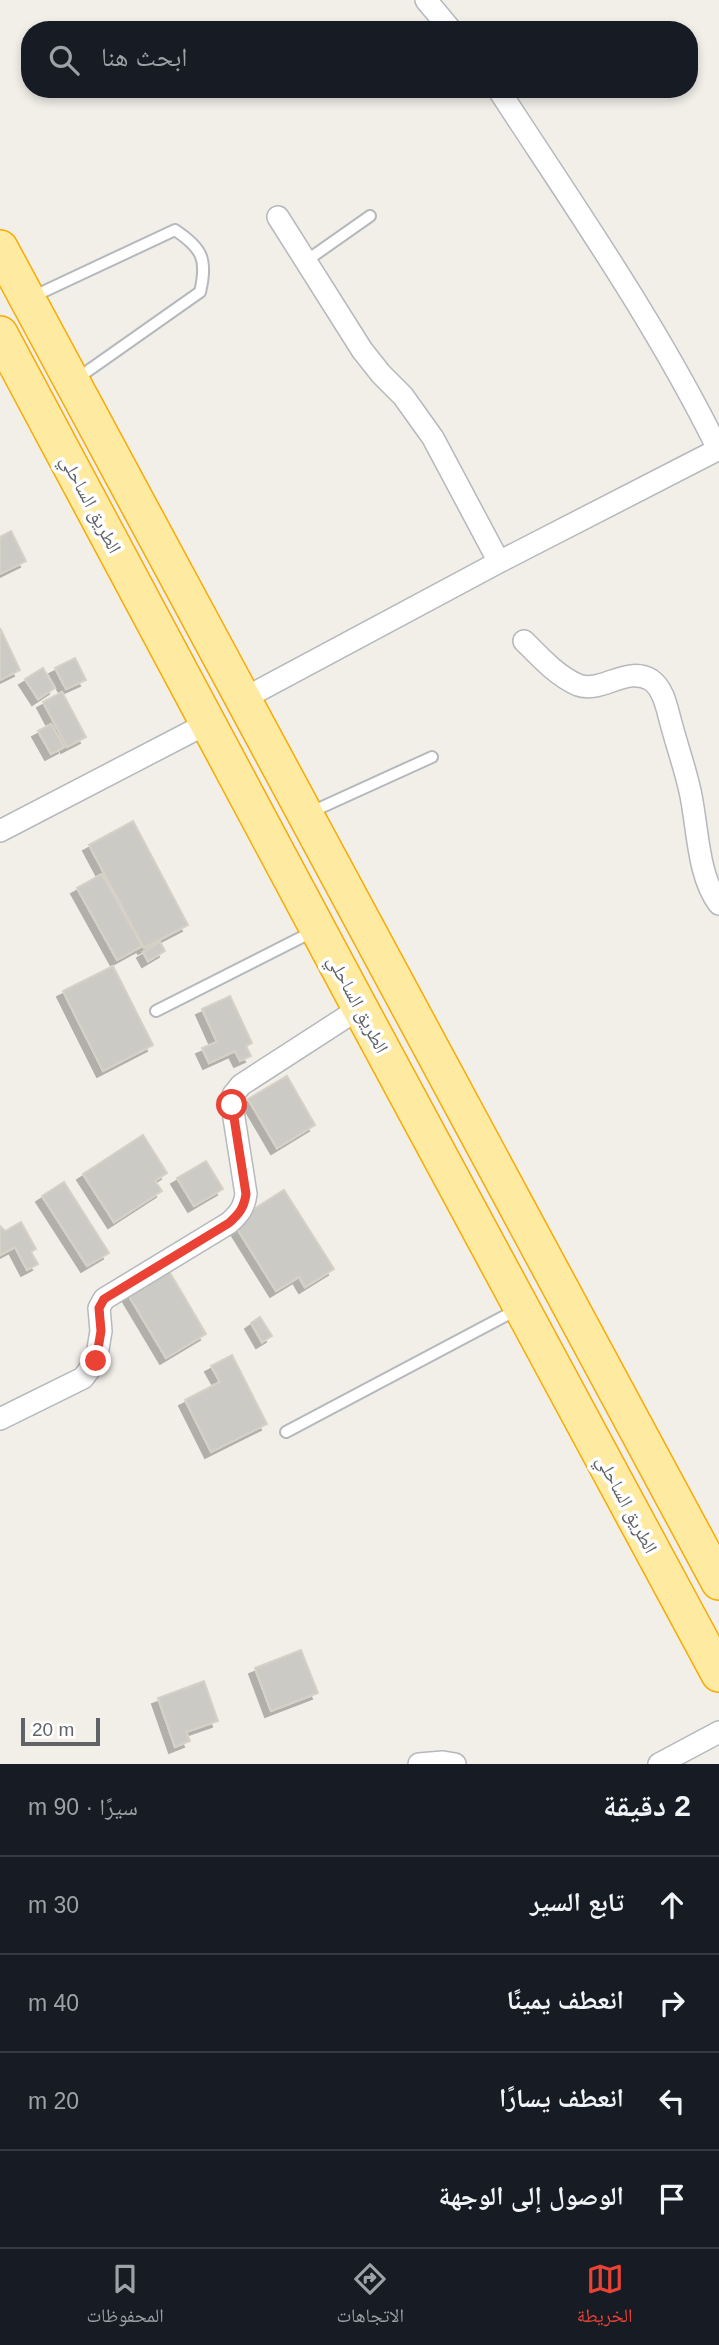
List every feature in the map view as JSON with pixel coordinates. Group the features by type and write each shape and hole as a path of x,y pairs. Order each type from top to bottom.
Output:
{"highway":[{"path":"0,248 719,1582"},
{"name":"الطريق الساحلي","path":"0,334 719,1674"},
{"path":"391,1066 433,1051"}],"street":[{"path":"426,0 443,21"},
{"path":"243,699 499,562 719,449 634,296 504,98"},
{"path":"278,217 362,350 402,396 433,438 499,562"},
{"path":"524,641 548,665 579,686 595,686 631,676 651,680 664,697 690,791 700,851 712,895 719,904"},
{"path":"0,831 208,723"},
{"path":"0,1419 83,1378 96,1361 101,1331 99,1308 104,1299 229,1223 240,1213 246,1194 232,1105 233,1095 241,1085 360,1008"},
{"path":"659,1764 719,1732"},
{"path":"419,1764 455,1764"}],"lane":[{"path":"306,261 370,216"},
{"path":"27,299 175,230 196,244 205,272 200,292 72,382"},
{"path":"306,814 432,757"},
{"path":"156,1011 318,929"},
{"path":"286,1432 521,1308"}],"building":[{"path":"11,531 26,561 0,574 0,537"},
{"path":"0,628 20,670 0,680"},
{"path":"75,658 86,680 66,689 55,668"},
{"path":"43,668 55,688 38,699 25,679"},
{"path":"62,692 86,737 67,747 43,702"},
{"path":"51,724 64,747 51,754 38,731"},
{"path":"133,821 188,925 144,948 89,845"},
{"path":"102,874 142,946 117,960 77,888"},
{"path":"160,942 165,951 148,961 143,952"},
{"path":"113,966 153,1045 103,1071 63,991"},
{"path":"230,996 252,1043 246,1046 251,1056 240,1061 235,1051 209,1063 202,1048 217,1042 202,1009"},
{"path":"287,1076 315,1125 277,1148 248,1099"},
{"path":"143,1135 167,1173 155,1181 162,1191 114,1222 83,1174"},
{"path":"206,1161 223,1189 194,1206 177,1178"},
{"path":"64,1182 109,1253 87,1266 42,1196"},
{"path":"284,1190 334,1269 305,1287 299,1277 276,1291 233,1222"},
{"path":"21,1222 36,1249 31,1252 38,1264 27,1270 15,1247 0,1255 0,1226 5,1231"},
{"path":"166,1266 206,1334 166,1358 126,1291"},
{"path":"260,1317 272,1336 262,1342 251,1323"},
{"path":"232,1355 267,1424 211,1452 185,1400 220,1382 211,1366"},
{"path":"301,1650 318,1693 271,1711 255,1668"},
{"path":"204,1681 218,1721 186,1732 190,1741 175,1747 158,1698"}],"route":[{"path":"96,1361 101,1331 99,1308 104,1299 229,1223 245,1204 246,1194 232,1105"}]}
